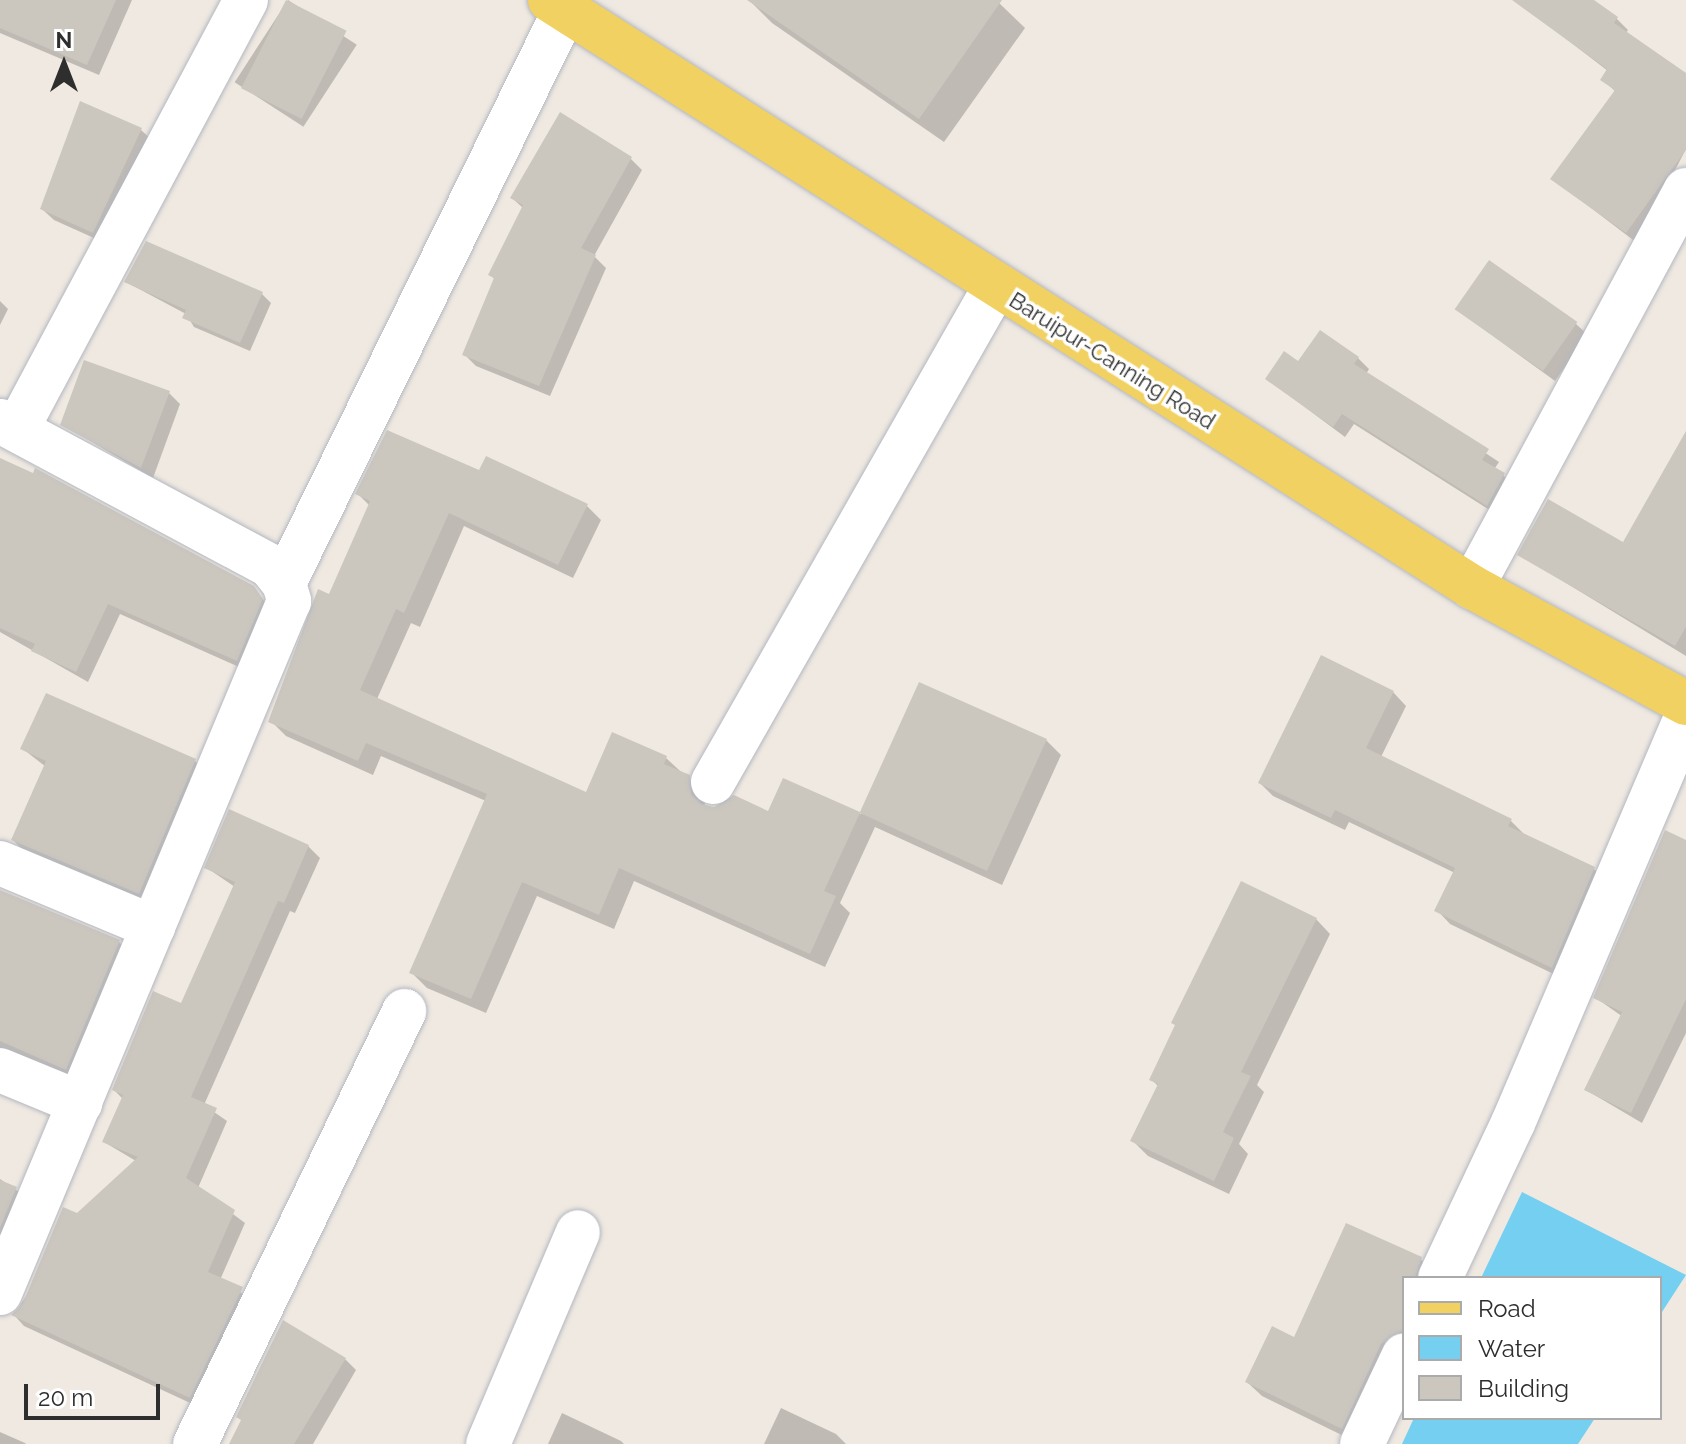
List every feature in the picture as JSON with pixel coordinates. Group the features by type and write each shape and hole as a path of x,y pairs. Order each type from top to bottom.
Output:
{"main road":[{"name":"Baruipur-Canning Road","path":"558,5 995,287 1472,587 1686,703"}],"street":[{"path":"246,0 8,425 270,566 284,583"},
{"path":"2,1283 286,616 284,583 558,5"},
{"path":"1472,587 1686,190"},
{"path":"713,782 995,287"},
{"path":"1441,1276 1513,1123 1686,718"},
{"path":"0,863 153,927"},
{"path":"195,1444 404,1011"},
{"path":"0,1070 80,1103"},
{"path":"488,1444 578,1232"},
{"path":"1362,1444 1402,1359"}],"water":[{"path":"1522,1192 1686,1275 1662,1312 1662,1276 1482,1276"},
{"path":"1413,1420 1594,1420 1578,1444 1402,1444"}],"building":[{"path":"0,0 116,0 87,65 0,28"},
{"path":"286,0 347,31 302,119 241,88"},
{"path":"747,0 1002,0 919,119"},
{"path":"1512,0 1594,0 1618,17 1614,23 1686,73 1686,150 1626,233 1550,179 1615,90 1600,80 1607,69"},
{"path":"80,101 142,128 93,233 40,209"},
{"path":"560,112 632,157 581,248 596,255 539,386 462,355 494,278 488,275 523,205 510,198"},
{"path":"146,241 263,292 240,343 182,318 186,310 124,282"},
{"path":"1489,260 1577,322 1543,371 1455,309"},
{"path":"1320,330 1359,357 1354,364 1489,449 1482,460 1505,473 1487,506 1342,414 1333,427 1265,379 1284,351 1298,361"},
{"path":"84,360 170,391 141,468 60,425"},
{"path":"387,430 479,470 486,456 588,504 558,565 449,513 404,613 396,609 360,690 586,792 612,732 667,756 664,764 690,775 691,794 701,804 714,807 734,795 768,811 783,778 860,812 919,682 1047,739 987,871 860,813 824,891 836,896 810,954 619,868 599,915 522,882 471,999 409,973 487,794 366,743 358,761 268,722 318,589 329,594 370,501 355,494"},
{"path":"1686,431 1686,627 1675,646 1517,555 1548,499 1623,542"},
{"path":"0,458 33,473 35,468 254,586 263,599 237,661 108,604 76,672 31,651 35,644 0,628"},
{"path":"1321,655 1394,691 1366,748 1512,819 1508,826 1595,867 1552,968 1434,911 1455,868 1335,810 1331,818 1258,783"},
{"path":"46,693 196,759 139,894 11,840 46,761 20,749"},
{"path":"229,809 309,845 284,903 278,901 191,1097 217,1108 186,1178 235,1210 208,1272 243,1287 190,1398 11,1315 23,1303 63,1207 77,1213 138,1157 102,1142 123,1095 112,1090 153,991 181,1003 235,882 204,868"},
{"path":"1665,830 1686,840 1686,999 1631,1113 1584,1090 1622,1012 1593,998"},
{"path":"1241,881 1317,918 1241,1072 1251,1076 1223,1132 1234,1138 1214,1181 1130,1141 1158,1084 1149,1080 1175,1025 1171,1023"},
{"path":"0,890 120,940 66,1070 0,1041"},
{"path":"0,1180 17,1187 0,1228"},
{"path":"1346,1223 1422,1257 1416,1276 1402,1276 1402,1331 1381,1344 1342,1429 1245,1382 1272,1326 1294,1337"},
{"path":"283,1320 346,1358 294,1444 229,1444 241,1420 236,1417"}]}
